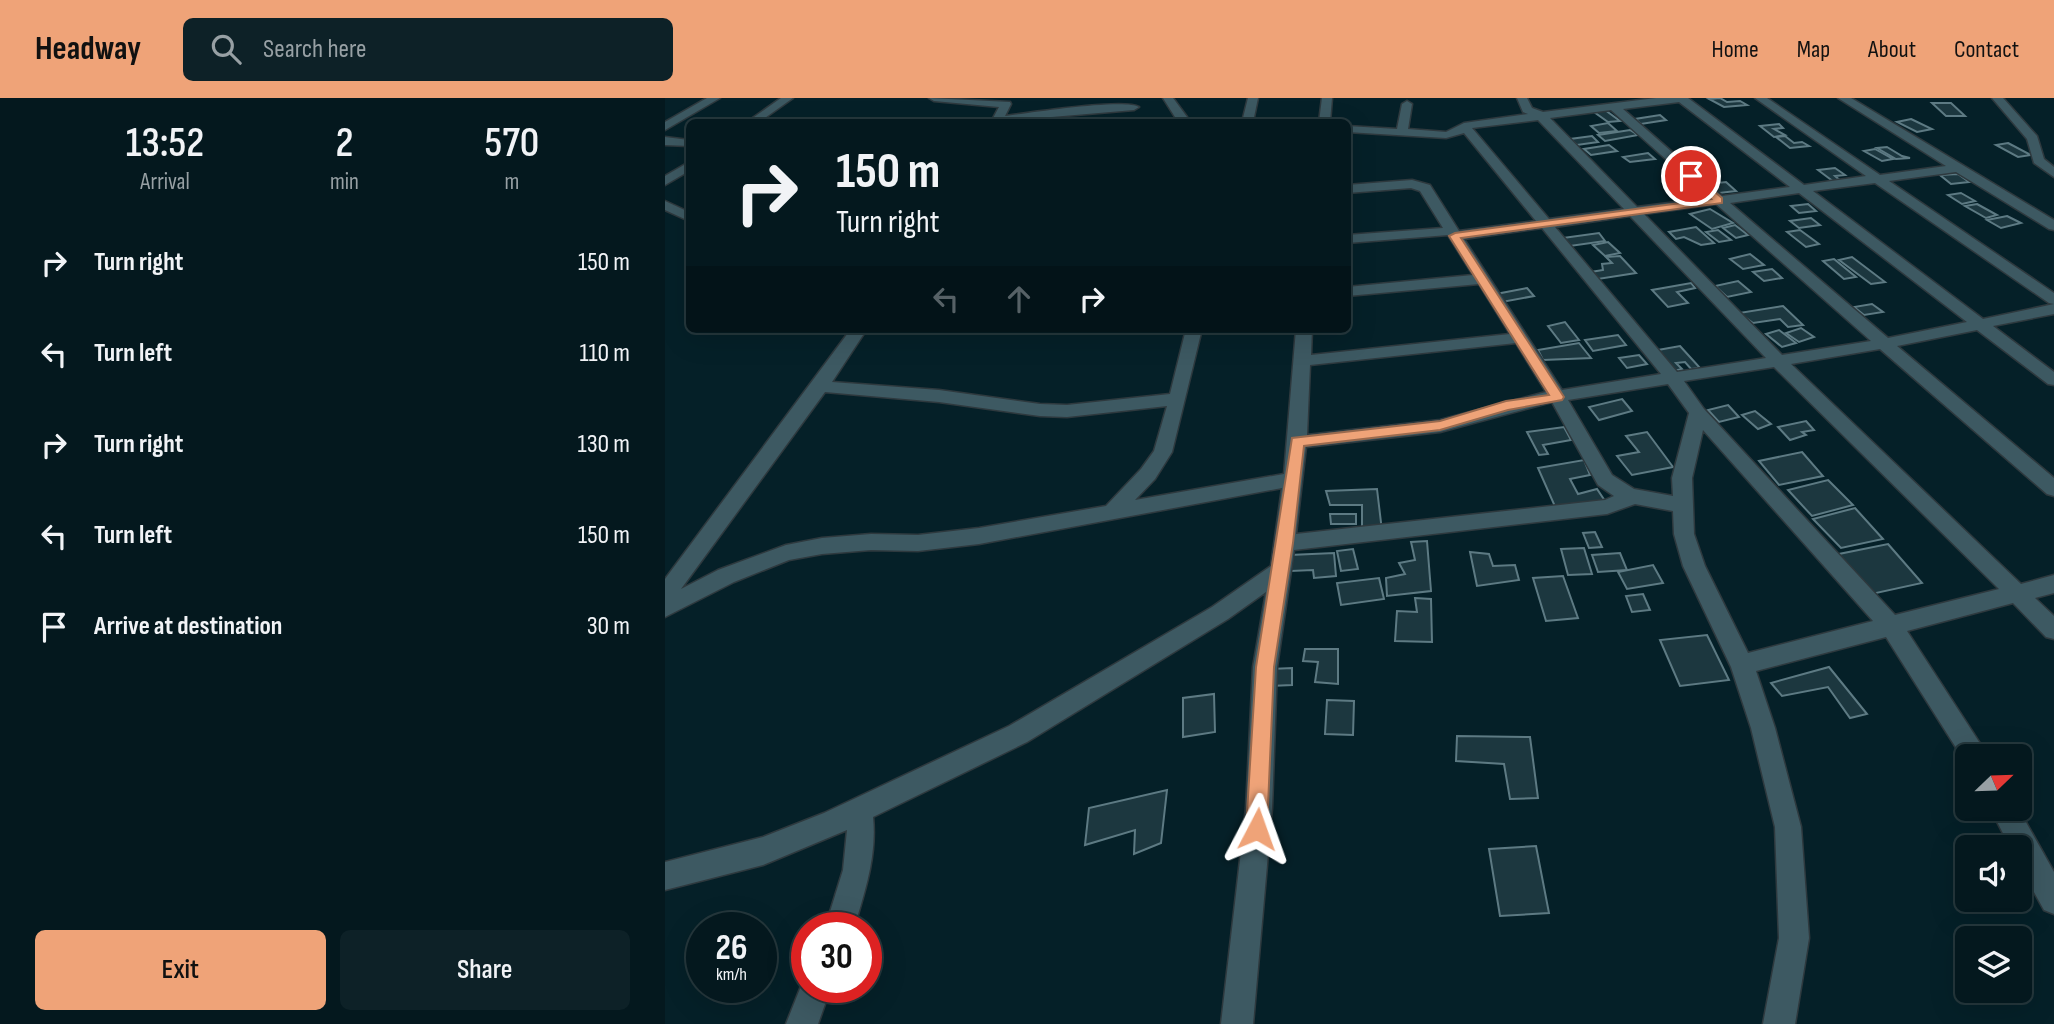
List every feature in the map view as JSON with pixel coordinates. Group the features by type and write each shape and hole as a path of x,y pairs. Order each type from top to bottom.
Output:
{"street":[{"path":"665,127 715,98"},
{"path":"756,119 788,98"},
{"path":"934,98 1007,101 998,119"},
{"path":"1168,98 1181,117 1179,119"},
{"path":"1248,119 1253,98"},
{"path":"1325,119 1327,98"},
{"path":"1522,98 1527,110 1540,115 1777,360 2054,630"},
{"path":"1351,129 1446,135 1457,133 1464,126 1681,98 2054,380"},
{"path":"1760,98 2054,300"},
{"path":"1843,98 2054,226"},
{"path":"1997,98 2024,125 2033,138 2038,160 2054,173"},
{"path":"1402,132 1407,104"},
{"path":"1014,119 1121,106 1134,107"},
{"path":"1613,106 1719,201 2054,489"},
{"path":"1464,126 1673,378 1698,413 1891,626 1966,744"},
{"path":"665,141 686,143"},
{"path":"665,181 686,168"},
{"path":"1351,239 1546,224 1956,168"},
{"path":"1351,189 1421,185 1558,397 1605,480 1617,490 1634,496 1684,505"},
{"path":"1351,292 1482,279"},
{"path":"1297,442 1440,426 1506,406 1884,344 2054,309"},
{"path":"665,595 856,333"},
{"path":"1113,510 1158,463 1178,399 1193,333"},
{"path":"1237,1024 1259,808 1265,667 1293,479 1304,333"},
{"path":"1302,361 1520,338"},
{"path":"820,386 939,396 1054,411 1178,399"},
{"path":"1698,413 1682,478 1684,534 1694,566 1743,667 1789,827 1794,938 1779,1024"},
{"path":"665,608 726,576 786,553 823,546 871,542 918,543 979,536 1293,479"},
{"path":"1285,543 1607,507 1634,496"},
{"path":"665,876 763,851 859,810 1018,734 1220,613 1280,570"},
{"path":"1743,667 1754,661 2054,584"},
{"path":"844,912 859,868 862,837 859,810"},
{"path":"2010,821 2054,900"},
{"path":"802,1024 810,1003"}],"building":[{"path":"1720,98 1727,102 1740,101 1747,105 1724,107 1709,99"},
{"path":"1932,103 1951,103 1965,116 1946,116"},
{"path":"1605,110 1620,121 1608,122 1594,112"},
{"path":"1660,115 1666,120 1641,124 1635,119"},
{"path":"1911,119 1932,129 1917,132 1897,122"},
{"path":"1608,123 1617,131 1599,133 1591,126"},
{"path":"1779,124 1783,128 1774,129 1785,135 1774,137 1760,126"},
{"path":"1630,130 1638,135 1605,141 1598,135"},
{"path":"1592,136 1598,142 1577,145 1570,139"},
{"path":"1785,136 1794,143 1802,142 1809,146 1790,148 1776,137"},
{"path":"2008,143 2031,155 2018,157 1996,145"},
{"path":"1609,145 1617,151 1591,155 1584,149"},
{"path":"1887,147 1910,158 1896,159 1877,148"},
{"path":"1875,149 1893,159 1882,161 1864,151"},
{"path":"1648,153 1655,159 1630,162 1623,157"},
{"path":"1835,168 1845,175 1835,176 1842,182 1834,182 1818,170"},
{"path":"1958,174 1969,182 1951,184 1940,175"},
{"path":"1726,182 1736,191 1719,193 1709,184"},
{"path":"1961,193 1975,201 1962,204 1948,195"},
{"path":"1808,204 1816,211 1799,213 1791,206"},
{"path":"1977,204 1997,215 1986,218 1965,206"},
{"path":"1710,209 1733,223 1712,229 1690,214"},
{"path":"2007,216 2021,223 2001,228 1987,220"},
{"path":"1811,218 1820,225 1799,228 1790,221"},
{"path":"1735,225 1748,235 1736,238 1723,228"},
{"path":"1696,227 1714,243 1701,245 1684,237 1676,239 1669,232"},
{"path":"1718,230 1731,240 1719,242 1706,232"},
{"path":"1800,230 1819,244 1806,247 1787,232"},
{"path":"1599,233 1605,241 1570,246 1563,238"},
{"path":"1608,242 1620,253 1605,256 1593,245"},
{"path":"1750,254 1764,265 1743,269 1730,259"},
{"path":"1620,256 1636,273 1598,279 1591,272 1603,270 1602,264 1612,263 1606,257"},
{"path":"1852,257 1885,282 1871,284 1839,260"},
{"path":"1834,259 1856,277 1844,279 1823,261"},
{"path":"1772,269 1782,278 1764,281 1753,272"},
{"path":"1738,281 1751,292 1727,297 1715,286"},
{"path":"1691,283 1695,288 1677,292 1688,303 1668,307 1652,290"},
{"path":"1527,288 1534,296 1502,302 1496,294"},
{"path":"1872,304 1883,312 1864,315 1854,307"},
{"path":"1783,306 1803,325 1788,327 1780,319 1753,323 1739,313"},
{"path":"1565,322 1579,340 1561,343 1548,326"},
{"path":"1801,328 1814,337 1799,342 1786,333"},
{"path":"1779,330 1796,343 1782,347 1766,334"},
{"path":"1618,335 1626,345 1593,351 1585,340"},
{"path":"1579,343 1591,358 1543,360 1538,350"},
{"path":"1680,346 1700,368 1691,369 1685,362 1676,363 1682,369 1674,371 1658,350"},
{"path":"1639,355 1647,364 1627,368 1619,358"},
{"path":"1622,399 1632,411 1599,420 1589,407"},
{"path":"1728,405 1739,417 1719,422 1708,410"},
{"path":"1755,411 1771,424 1758,429 1742,415"},
{"path":"1806,421 1814,430 1802,432 1806,435 1790,440 1778,427"},
{"path":"1564,427 1571,440 1543,445 1548,454 1539,455 1527,432"},
{"path":"1647,432 1673,467 1632,475 1617,456 1639,452 1626,436"},
{"path":"1802,452 1823,476 1779,485 1759,461"},
{"path":"1584,460 1590,475 1570,479 1578,494 1597,489 1607,504 1557,511 1538,468"},
{"path":"1828,480 1853,505 1812,516 1788,490"},
{"path":"1377,489 1382,531 1362,531 1362,505 1330,505 1326,491"},
{"path":"1855,508 1883,539 1841,548 1813,519"},
{"path":"1330,514 1356,514 1356,524 1331,524"},
{"path":"1595,532 1602,547 1589,548 1583,533"},
{"path":"1427,541 1431,591 1387,596 1386,578 1405,574 1399,563 1415,560 1411,542"},
{"path":"1888,544 1922,583 1867,595 1834,555"},
{"path":"1584,548 1592,574 1568,575 1561,549"},
{"path":"1353,549 1358,569 1341,571 1337,551"},
{"path":"1470,552 1489,554 1493,566 1515,565 1519,580 1477,586"},
{"path":"1334,553 1336,576 1314,578 1313,570 1291,571 1290,555"},
{"path":"1620,553 1627,570 1598,572 1592,555"},
{"path":"1653,565 1663,583 1627,589 1618,572"},
{"path":"1563,576 1578,618 1546,621 1533,578"},
{"path":"1379,578 1384,599 1341,605 1337,583"},
{"path":"1643,594 1650,610 1632,612 1626,596"},
{"path":"1415,598 1431,599 1432,642 1395,641 1397,611 1417,612"},
{"path":"1707,635 1729,680 1680,686 1660,640"},
{"path":"1305,649 1338,649 1338,684 1315,682 1318,662 1303,661"},
{"path":"1829,667 1867,714 1850,718 1828,687 1782,696 1771,683"},
{"path":"1292,668 1292,685 1267,686 1268,669"},
{"path":"1214,694 1215,732 1183,737 1183,698"},
{"path":"1327,700 1354,701 1353,735 1325,734"},
{"path":"1457,736 1530,737 1538,798 1510,799 1504,764 1456,761"},
{"path":"1167,790 1161,843 1134,854 1135,830 1085,845 1089,808"},
{"path":"1536,846 1549,913 1500,916 1489,849"}],"route":[{"path":"1257,829 1265,667 1285,543 1297,442 1440,426 1506,406 1558,397 1455,236 1719,201 1691,176"}]}
